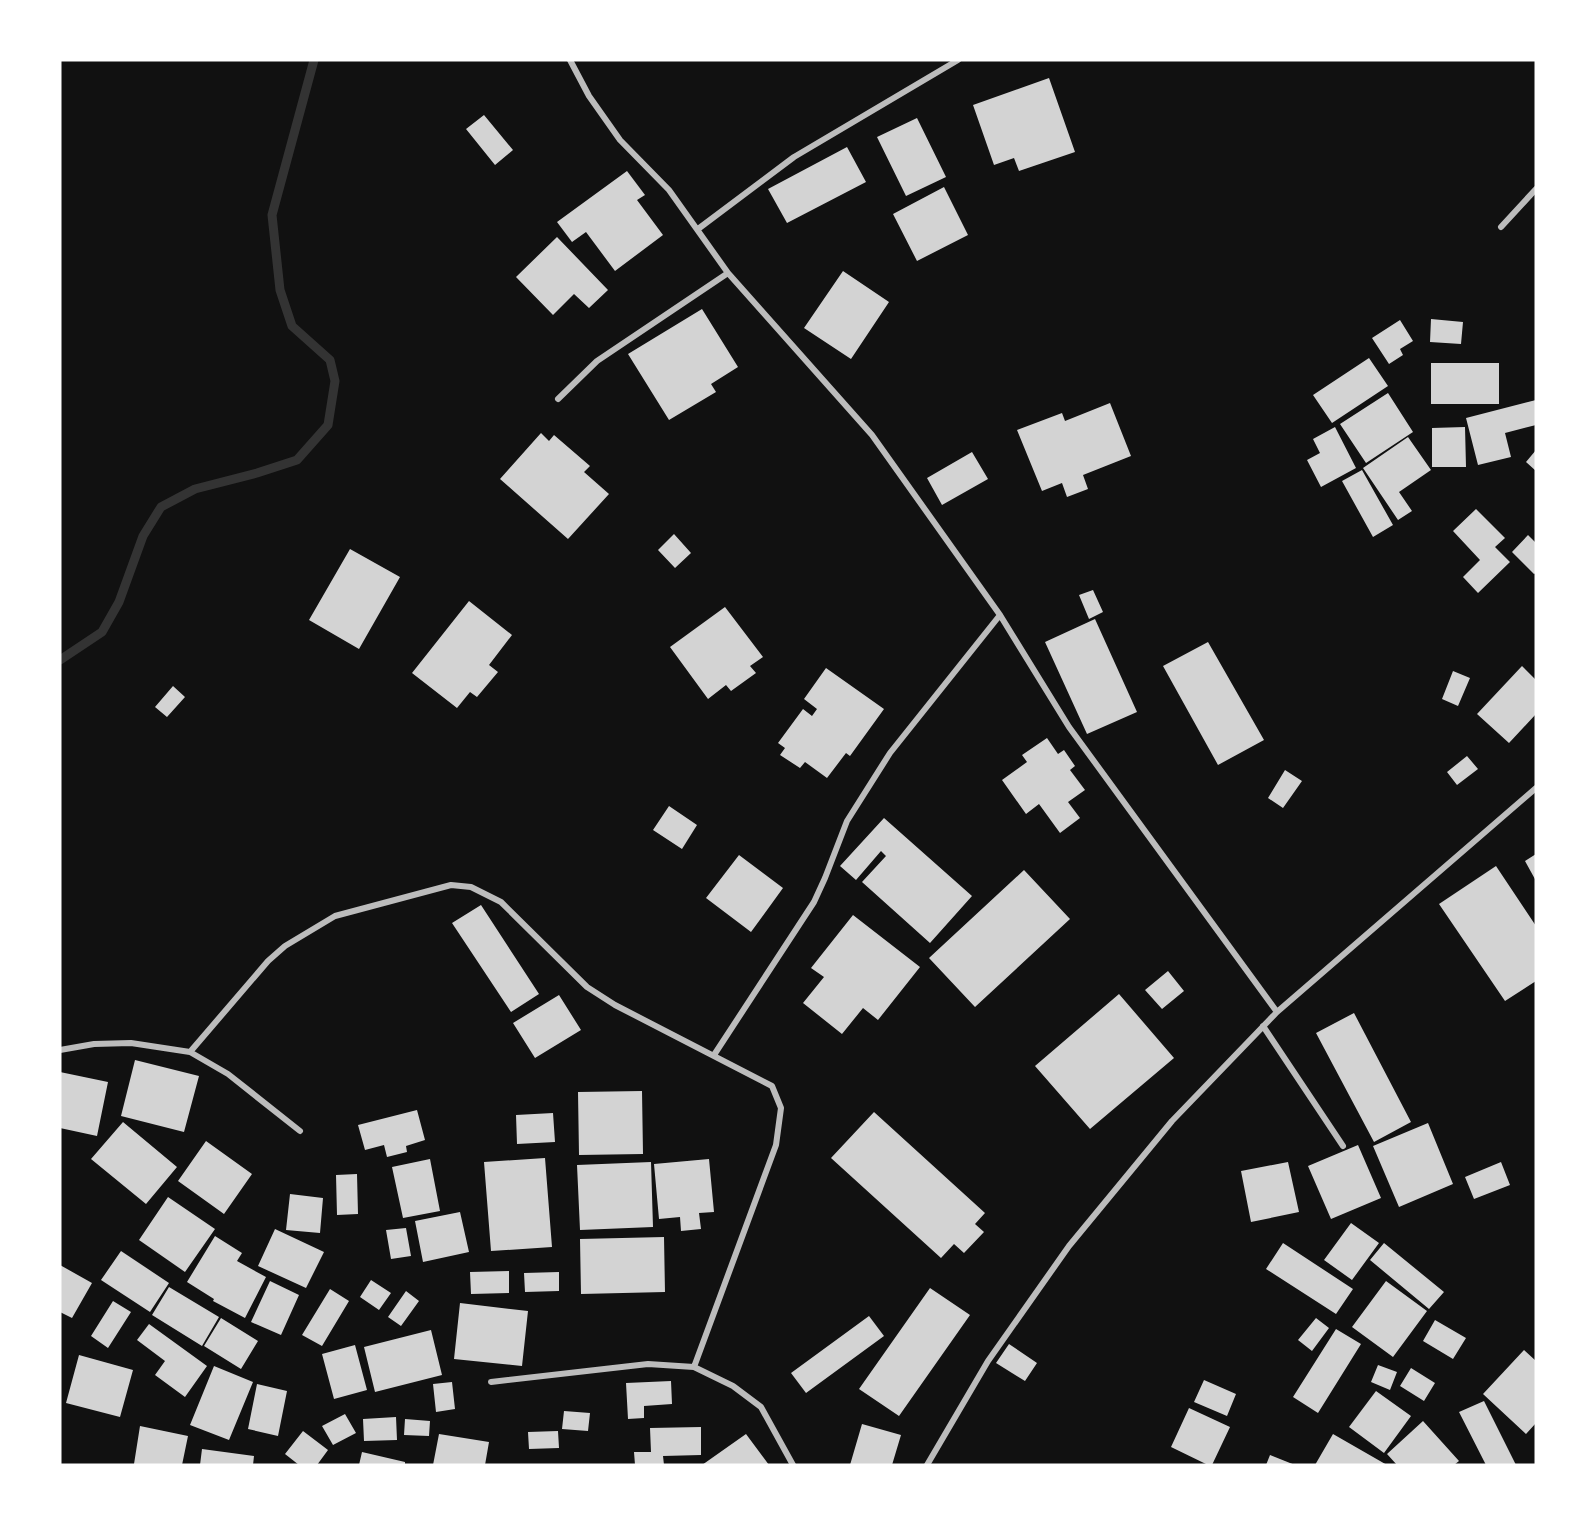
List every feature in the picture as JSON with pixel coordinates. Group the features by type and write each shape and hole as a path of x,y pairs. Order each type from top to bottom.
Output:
{"street":[{"path":"570,60 589,96 620,140 669,190 729,273 872,435 1000,615 1069,727 1277,1012"},
{"path":"698,229 794,157 958,60"},
{"path":"1501,227 1536,189"},
{"path":"558,399 597,360 729,273"},
{"path":"714,1055 814,902 847,821 890,753 1000,615"},
{"path":"927,1465 988,1361 1069,1246 1172,1121 1277,1012 1536,788"},
{"path":"190,1053 268,962 285,946 335,916 451,885 471,887 501,902 587,987 615,1005 772,1086 781,1108 776,1146 694,1367"},
{"path":"1263,1026 1342,1146"},
{"path":"60,1050 94,1044 131,1043 190,1053 228,1074 300,1131"},
{"path":"491,1382 648,1364 694,1367 733,1386 761,1407 794,1465"}],"building":[{"path":"1049,78 1075,152 1019,171 1014,158 994,165 973,105"},
{"path":"484,115 513,150 495,165 466,129"},
{"path":"917,118 946,177 906,196 877,137"},
{"path":"847,147 866,182 787,223 768,189"},
{"path":"627,171 645,195 637,200 663,235 615,271 586,232 572,242 557,222"},
{"path":"944,187 968,235 917,261 893,214"},
{"path":"557,237 608,290 589,308 574,294 553,315 516,277"},
{"path":"843,271 889,302 851,359 804,328"},
{"path":"702,309 738,367 711,384 716,392 669,420 628,354"},
{"path":"1431,319 1463,322 1461,344 1430,342"},
{"path":"1400,320 1413,341 1400,349 1403,355 1389,364 1372,338"},
{"path":"1369,358 1388,386 1332,423 1313,395"},
{"path":"1431,363 1499,363 1499,404 1431,404"},
{"path":"1388,393 1413,432 1366,463 1340,424"},
{"path":"1536,400 1536,425 1505,433 1511,457 1478,465 1466,418"},
{"path":"1110,403 1131,456 1083,475 1088,489 1067,497 1062,483 1042,491 1017,430 1062,413 1065,421"},
{"path":"1335,427 1356,468 1321,487 1307,460 1320,453 1313,439"},
{"path":"1465,427 1466,467 1432,467 1432,428"},
{"path":"541,433 549,441 554,435 590,466 584,472 609,494 568,539 500,479"},
{"path":"1408,437 1431,470 1399,492 1412,511 1398,520 1363,468"},
{"path":"1536,450 1536,471 1526,462"},
{"path":"972,452 988,479 942,505 927,478"},
{"path":"1362,470 1393,525 1373,537 1342,481"},
{"path":"1476,509 1505,538 1495,547 1510,562 1478,593 1463,577 1480,560 1453,531"},
{"path":"674,534 691,553 675,568 658,550"},
{"path":"1528,535 1536,543 1536,573 1534,574 1512,552"},
{"path":"350,549 400,577 359,649 309,620"},
{"path":"1093,590 1103,612 1089,619 1079,595"},
{"path":"469,601 512,635 489,665 498,672 477,697 470,692 457,708 412,673"},
{"path":"725,607 763,657 750,666 756,673 731,691 726,685 708,699 670,647"},
{"path":"1095,619 1137,712 1087,734 1045,642"},
{"path":"1208,642 1264,740 1218,765 1163,666"},
{"path":"1522,666 1536,680 1536,714 1509,743 1477,714"},
{"path":"826,668 884,709 850,756 846,753 827,778 805,762 800,768 780,755 785,748 778,743 803,709 812,716 817,709 804,699"},
{"path":"1453,671 1470,678 1458,706 1442,699"},
{"path":"173,686 185,697 167,717 155,707"},
{"path":"1047,738 1058,754 1064,750 1075,766 1070,770 1085,790 1068,802 1080,818 1060,833 1039,804 1026,814 1002,780 1027,762 1022,755"},
{"path":"1467,756 1478,769 1457,785 1447,772"},
{"path":"1285,770 1302,781 1283,808 1268,798"},
{"path":"669,806 697,825 682,849 653,830"},
{"path":"884,818 972,896 930,943 862,882 886,856 881,851 856,880 840,866"},
{"path":"1536,854 1536,881 1525,861"},
{"path":"739,855 783,888 751,932 706,898"},
{"path":"1496,866 1536,926 1536,981 1505,1001 1439,904"},
{"path":"1024,870 1070,919 975,1007 929,958"},
{"path":"481,905 539,994 511,1012 452,923"},
{"path":"853,915 920,967 878,1020 863,1008 842,1034 803,1003 824,977 811,968"},
{"path":"1168,971 1184,991 1162,1009 1145,990"},
{"path":"1119,994 1174,1058 1090,1129 1035,1066"},
{"path":"559,995 581,1030 535,1058 513,1023"},
{"path":"1354,1013 1411,1122 1374,1142 1316,1033"},
{"path":"135,1060 199,1076 184,1132 121,1116"},
{"path":"60,1072 108,1082 97,1136 60,1128"},
{"path":"642,1091 643,1154 579,1155 578,1092"},
{"path":"417,1110 425,1140 406,1146 407,1152 387,1157 384,1145 365,1150 358,1125"},
{"path":"874,1112 985,1213 975,1224 984,1232 964,1253 954,1244 941,1258 831,1158"},
{"path":"553,1113 555,1142 517,1144 516,1115"},
{"path":"123,1122 177,1167 146,1204 91,1159"},
{"path":"1428,1123 1453,1184 1399,1207 1373,1146"},
{"path":"206,1141 252,1174 224,1214 178,1181"},
{"path":"1358,1145 1381,1198 1331,1219 1308,1166"},
{"path":"545,1158 552,1247 491,1251 484,1162"},
{"path":"430,1159 440,1211 403,1218 392,1167"},
{"path":"709,1159 714,1212 699,1213 701,1229 681,1231 680,1217 659,1219 654,1164"},
{"path":"651,1162 653,1227 580,1230 577,1165"},
{"path":"1288,1162 1299,1212 1251,1222 1241,1171"},
{"path":"1501,1162 1510,1185 1474,1199 1465,1177"},
{"path":"357,1174 358,1214 337,1215 336,1175"},
{"path":"290,1194 323,1198 320,1233 286,1230"},
{"path":"168,1197 215,1229 185,1272 139,1240"},
{"path":"460,1212 469,1252 423,1262 415,1221"},
{"path":"1351,1223 1379,1243 1352,1280 1324,1260"},
{"path":"406,1228 411,1256 391,1259 386,1230"},
{"path":"275,1229 324,1252 306,1288 258,1266"},
{"path":"215,1236 242,1253 237,1261 266,1277 245,1318 213,1301 214,1299 187,1282"},
{"path":"664,1237 665,1292 581,1294 580,1239"},
{"path":"1283,1243 1353,1289 1336,1314 1266,1269"},
{"path":"1384,1243 1444,1292 1429,1309 1370,1260"},
{"path":"121,1251 169,1283 150,1312 101,1280"},
{"path":"60,1265 92,1283 72,1318 60,1312"},
{"path":"509,1271 509,1293 471,1294 470,1272"},
{"path":"559,1272 559,1291 525,1292 524,1273"},
{"path":"371,1280 391,1293 379,1310 360,1297"},
{"path":"270,1281 299,1295 281,1335 251,1322"},
{"path":"1386,1281 1427,1311 1393,1357 1352,1327"},
{"path":"169,1287 219,1317 202,1346 152,1315"},
{"path":"930,1288 970,1315 899,1416 859,1389"},
{"path":"330,1289 349,1301 322,1346 302,1335"},
{"path":"406,1291 419,1301 401,1326 388,1317"},
{"path":"113,1301 131,1312 108,1348 91,1336"},
{"path":"460,1303 528,1311 522,1366 454,1359"},
{"path":"869,1316 884,1336 806,1393 791,1373"},
{"path":"221,1318 258,1341 241,1369 204,1346"},
{"path":"1316,1318 1329,1328 1312,1351 1298,1340"},
{"path":"1435,1320 1466,1338 1453,1359 1423,1341"},
{"path":"149,1324 207,1366 185,1397 155,1375 165,1361 137,1340"},
{"path":"1336,1329 1361,1344 1318,1413 1293,1397"},
{"path":"431,1330 442,1375 375,1392 364,1347"},
{"path":"1009,1344 1037,1363 1025,1381 996,1363"},
{"path":"355,1345 367,1390 334,1399 322,1354"},
{"path":"1524,1350 1536,1361 1536,1423 1526,1434 1483,1394"},
{"path":"79,1355 133,1370 120,1417 66,1403"},
{"path":"1378,1365 1397,1372 1390,1390 1371,1382"},
{"path":"214,1366 253,1382 229,1440 190,1425"},
{"path":"1411,1368 1435,1383 1424,1401 1400,1386"},
{"path":"1204,1380 1236,1394 1227,1416 1194,1402"},
{"path":"671,1381 672,1404 644,1406 644,1418 628,1419 626,1383"},
{"path":"452,1382 455,1409 436,1412 433,1384"},
{"path":"257,1384 287,1391 278,1436 248,1429"},
{"path":"1376,1391 1411,1416 1384,1453 1349,1427"},
{"path":"1484,1401 1516,1465 1486,1465 1459,1412"},
{"path":"1189,1408 1230,1427 1212,1465 1171,1447"},
{"path":"564,1411 590,1413 588,1431 562,1429"},
{"path":"345,1414 356,1433 333,1445 322,1426"},
{"path":"396,1417 397,1440 364,1441 363,1419"},
{"path":"405,1419 430,1421 429,1436 404,1435"},
{"path":"1423,1421 1459,1461 1454,1465 1397,1465 1387,1454"},
{"path":"862,1424 901,1435 892,1465 850,1465"},
{"path":"140,1426 188,1436 182,1465 134,1464"},
{"path":"701,1427 701,1455 663,1456 664,1465 635,1465 634,1452 651,1452 650,1428"},
{"path":"303,1431 328,1450 317,1465 299,1465 285,1454"},
{"path":"558,1431 559,1448 529,1449 528,1432"},
{"path":"439,1434 489,1442 485,1465 433,1465"},
{"path":"746,1434 769,1465 702,1465"},
{"path":"1333,1434 1387,1465 1315,1465"},
{"path":"202,1449 254,1456 253,1465 200,1465"},
{"path":"362,1452 405,1462 405,1465 359,1465"},
{"path":"1270,1455 1295,1465 1266,1465"}],"waterway":[{"path":"60,660 102,632 119,602 143,536 161,507 195,489 297,460 328,425 335,381 330,360 292,326 280,290 272,215 314,60"}]}
